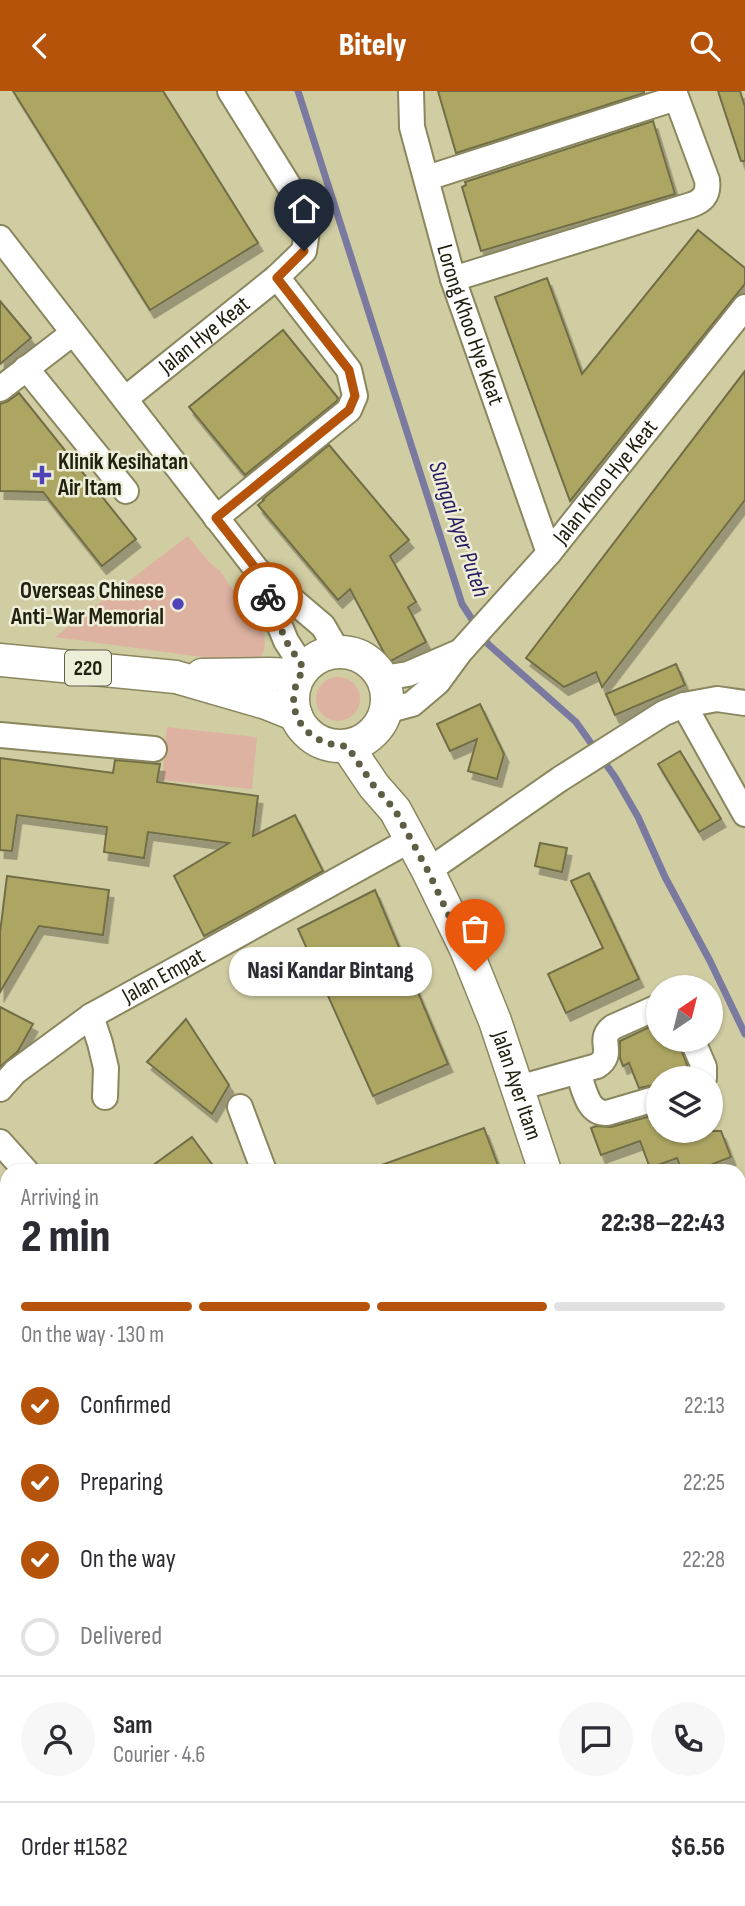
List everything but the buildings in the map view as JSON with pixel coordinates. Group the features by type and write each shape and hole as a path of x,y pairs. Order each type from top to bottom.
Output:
{"main road":[{"name":"220","path":"0,660 176,677 302,672 313,660 338,652"},
{"path":"338,652 364,658 375,667 383,678 388,700 381,720 368,738 347,746"},
{"path":"296,715 294,688 302,672"},
{"name":"220","path":"176,677 266,703 296,715 302,727 322,743 347,746"},
{"name":"Jalan Ayer Itam","path":"381,720 395,810"},
{"name":"Jalan Ayer Itam","path":"347,746 374,786 395,810 466,949 495,1021 543,1164"}],"street":[{"name":"Jalan Hye Keat","path":"125,399 277,278 304,251 307,231 299,202 230,91"},
{"name":"Lorong Khoo Hye Keat","path":"411,91 412,127 453,279 549,553"},
{"path":"426,178 675,95 707,180 708,187 702,200 453,279"},
{"path":"0,238 257,570 323,626 338,652"},
{"path":"216,518 349,410 355,396 349,370 277,278"},
{"name":"Jalan Khoo Hye Keat","path":"381,720 412,704 438,683 460,652 549,553 745,307"},
{"path":"0,389 73,333"},
{"path":"26,368 126,491"},
{"path":"257,570 286,641 302,672"},
{"name":"Jalan Khoo Hye Keat","path":"383,678 408,674 460,652"},
{"path":"428,871 560,779 664,713 684,705 717,699 745,703"},
{"path":"684,705 745,814"},
{"path":"0,735 155,749"},
{"name":"Jalan Empat","path":"0,1090 15,1072 91,1016 410,840"},
{"path":"518,1088 578,1072 603,1062 607,1055 607,1031 646,1012"},
{"path":"91,1016 106,1068 104,1097"},
{"path":"578,1072 590,1105 600,1114 646,1102"},
{"path":"240,1107 261,1164"},
{"path":"0,1142 20,1164"}],"shaded area":[{"path":"188,536 220,571 264,634 264,650 259,659 231,661 55,637"},
{"path":"338,677 353,684 360,699 353,714 338,721 323,714 316,699 323,684"},
{"path":"167,727 257,737 252,789 162,780"}],"waterway":[{"name":"Sungai Ayer Puteh","path":"298,91 462,604 488,644 576,722 615,777 638,817 665,877 745,1034"}],"way so far":[{"path":"268,597 286,641 304,669 294,688 293,702 302,727 322,743 347,746 374,786 395,810 428,871 475,971"}],"place":[{"name":"Klinik Kesihatan Air Itam","path":"42,475"},
{"name":"Overseas Chinese Anti-War Memorial","path":"178,604"},
{"name":"Nasi Kandar Bintang","path":"475,971"}],"route":[{"path":"268,597 257,570 216,518 349,410 355,396 349,370 277,278 304,251"}]}
